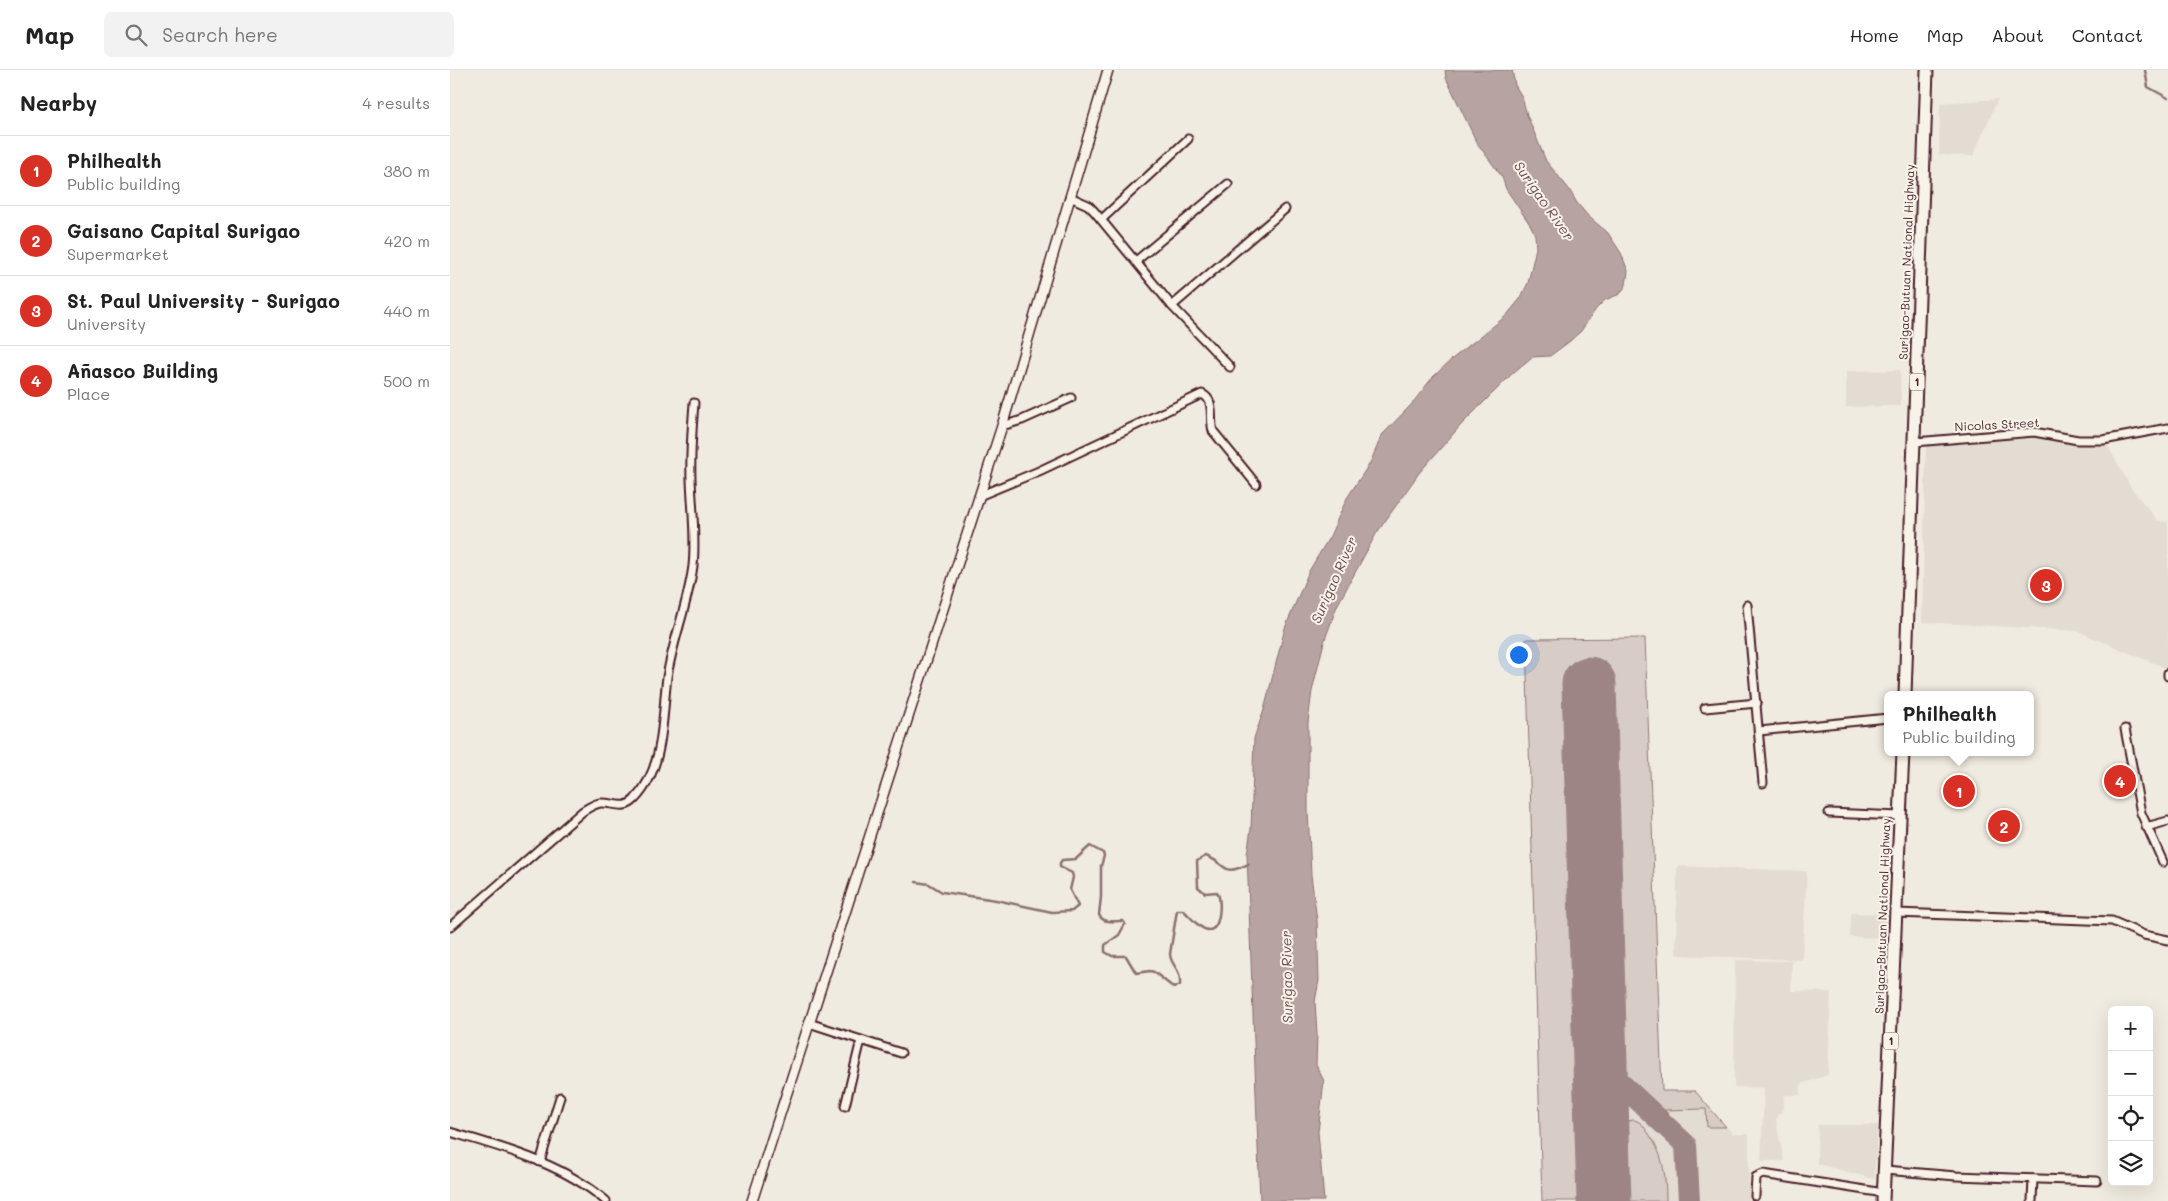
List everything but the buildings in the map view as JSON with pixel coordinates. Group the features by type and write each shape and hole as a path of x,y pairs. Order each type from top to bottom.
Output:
{"highway":[{"name":"Surigao-Butuan National Highway","path":"1905,691 1927,70"},
{"name":"Surigao-Butuan National Highway","path":"1884,1197 1903,756"}],"street":[{"path":"752,1201 1002,426 1108,70"},
{"path":"1102,219 1188,139"},
{"path":"1136,261 1228,184"},
{"path":"1070,197 1088,205 1102,219 1172,306 1230,367"},
{"path":"1172,306 1285,208"},
{"path":"979,496 1039,471 1202,394 1207,396 1210,402 1210,420 1213,431 1256,484"},
{"path":"1002,426 1022,420 1071,398"},
{"path":"450,927 583,811 598,804 619,807 629,804 635,800 651,777 661,734 670,662 687,603 693,565 694,524 690,454 694,403"},
{"name":"Nicolas Street","path":"1915,442 2034,432 2078,440 2103,440 2168,428"},
{"path":"1747,605 1764,783"},
{"path":"1705,708 1757,703"},
{"path":"1759,731 1884,718"},
{"path":"2126,730 2136,789 2146,827 2163,862"},
{"path":"1829,813 1900,816"},
{"path":"2146,827 2168,821"},
{"path":"1896,913 2112,921 2144,935 2168,940"},
{"path":"809,1023 901,1053"},
{"path":"844,1106 861,1040"},
{"path":"540,1162 560,1096"},
{"path":"450,1132 524,1154 580,1183 606,1201"},
{"path":"1885,1170 1956,1176 2097,1181"},
{"path":"1755,1196 1756,1177 1763,1174 1884,1197"},
{"path":"2032,1201 2033,1179"}],"shaded area":[{"path":"1998,99 1973,156 1939,155 1940,103"},
{"path":"1900,370 1901,406 1846,407 1846,371"},
{"path":"2037,435 2076,443 2106,443 2132,489 2158,521 2168,522 2168,669 2077,631 1922,622 1926,444"},
{"path":"1645,638 1662,1091 1695,1091 1733,1134 1749,1134 1749,1201 1542,1201 1526,639"},
{"path":"1645,638 1662,1091 1695,1091 1726,1127 1707,1127 1706,1109 1664,1110 1620,1069 1609,684 1566,685 1581,1201 1542,1201 1526,639"},
{"path":"1677,866 1807,871 1802,960 1676,955"},
{"path":"1851,913 1886,914 1885,938 1850,937"},
{"path":"1735,960 1792,961 1791,991 1831,992 1828,1075 1801,1084 1800,1095 1784,1095 1784,1107 1776,1120 1784,1161 1761,1161 1764,1088 1734,1087"},
{"path":"1632,1120 1642,1125 1657,1147 1664,1173 1666,1201 1624,1201 1622,1128 1624,1123"},
{"path":"1818,1125 1878,1125 1874,1179 1817,1164"}],"water":[{"name":"Surigao River","path":"1445,70 1512,70 1515,85 1522,97 1527,115 1546,161 1588,216 1608,233 1621,253 1628,271 1626,285 1620,294 1605,300 1596,309 1581,331 1570,341 1550,356 1532,357 1514,372 1461,425 1419,473 1376,534 1337,606 1324,642 1312,691 1308,722 1308,810 1311,875 1317,920 1319,980 1315,1002 1317,1033 1316,1065 1324,1081 1318,1132 1324,1201 1260,1201 1247,854 1251,829 1254,738 1264,710 1285,628 1309,571 1330,536 1347,498 1370,463 1382,435 1411,405 1432,378 1452,359 1506,316 1520,299 1528,283 1536,248 1535,235 1531,226 1506,189 1502,177 1477,143 1446,78"}],"waterway":[{"path":"2145,70 2148,87 2168,98"},
{"path":"916,882 929,884 942,892 996,900 1052,912 1072,911 1078,906 1070,890 1073,877 1072,873 1060,867 1060,863 1062,860 1076,859 1090,846 1103,853 1104,856 1101,866 1099,915 1104,920 1123,921 1125,924 1119,935 1105,945 1105,952 1112,956 1126,956 1136,973 1154,972 1174,988 1180,985 1179,974 1170,954 1177,910 1183,910 1198,925 1208,930 1212,929 1218,920 1219,896 1217,892 1205,893 1198,887 1197,861 1206,856 1214,859 1229,870 1249,864"}],"taxiway":[{"path":"1600,1064 1686,1145 1689,1201"}],"runway":[{"path":"1589,684 1604,1201"}],"place":[{"name":"St. Paul University - Surigao","path":"2046,585"},
{"name":"Añasco Building","path":"2120,781"},
{"name":"Philhealth","path":"1959,791"},
{"name":"Gaisano Capital Surigao","path":"2004,826"}]}
